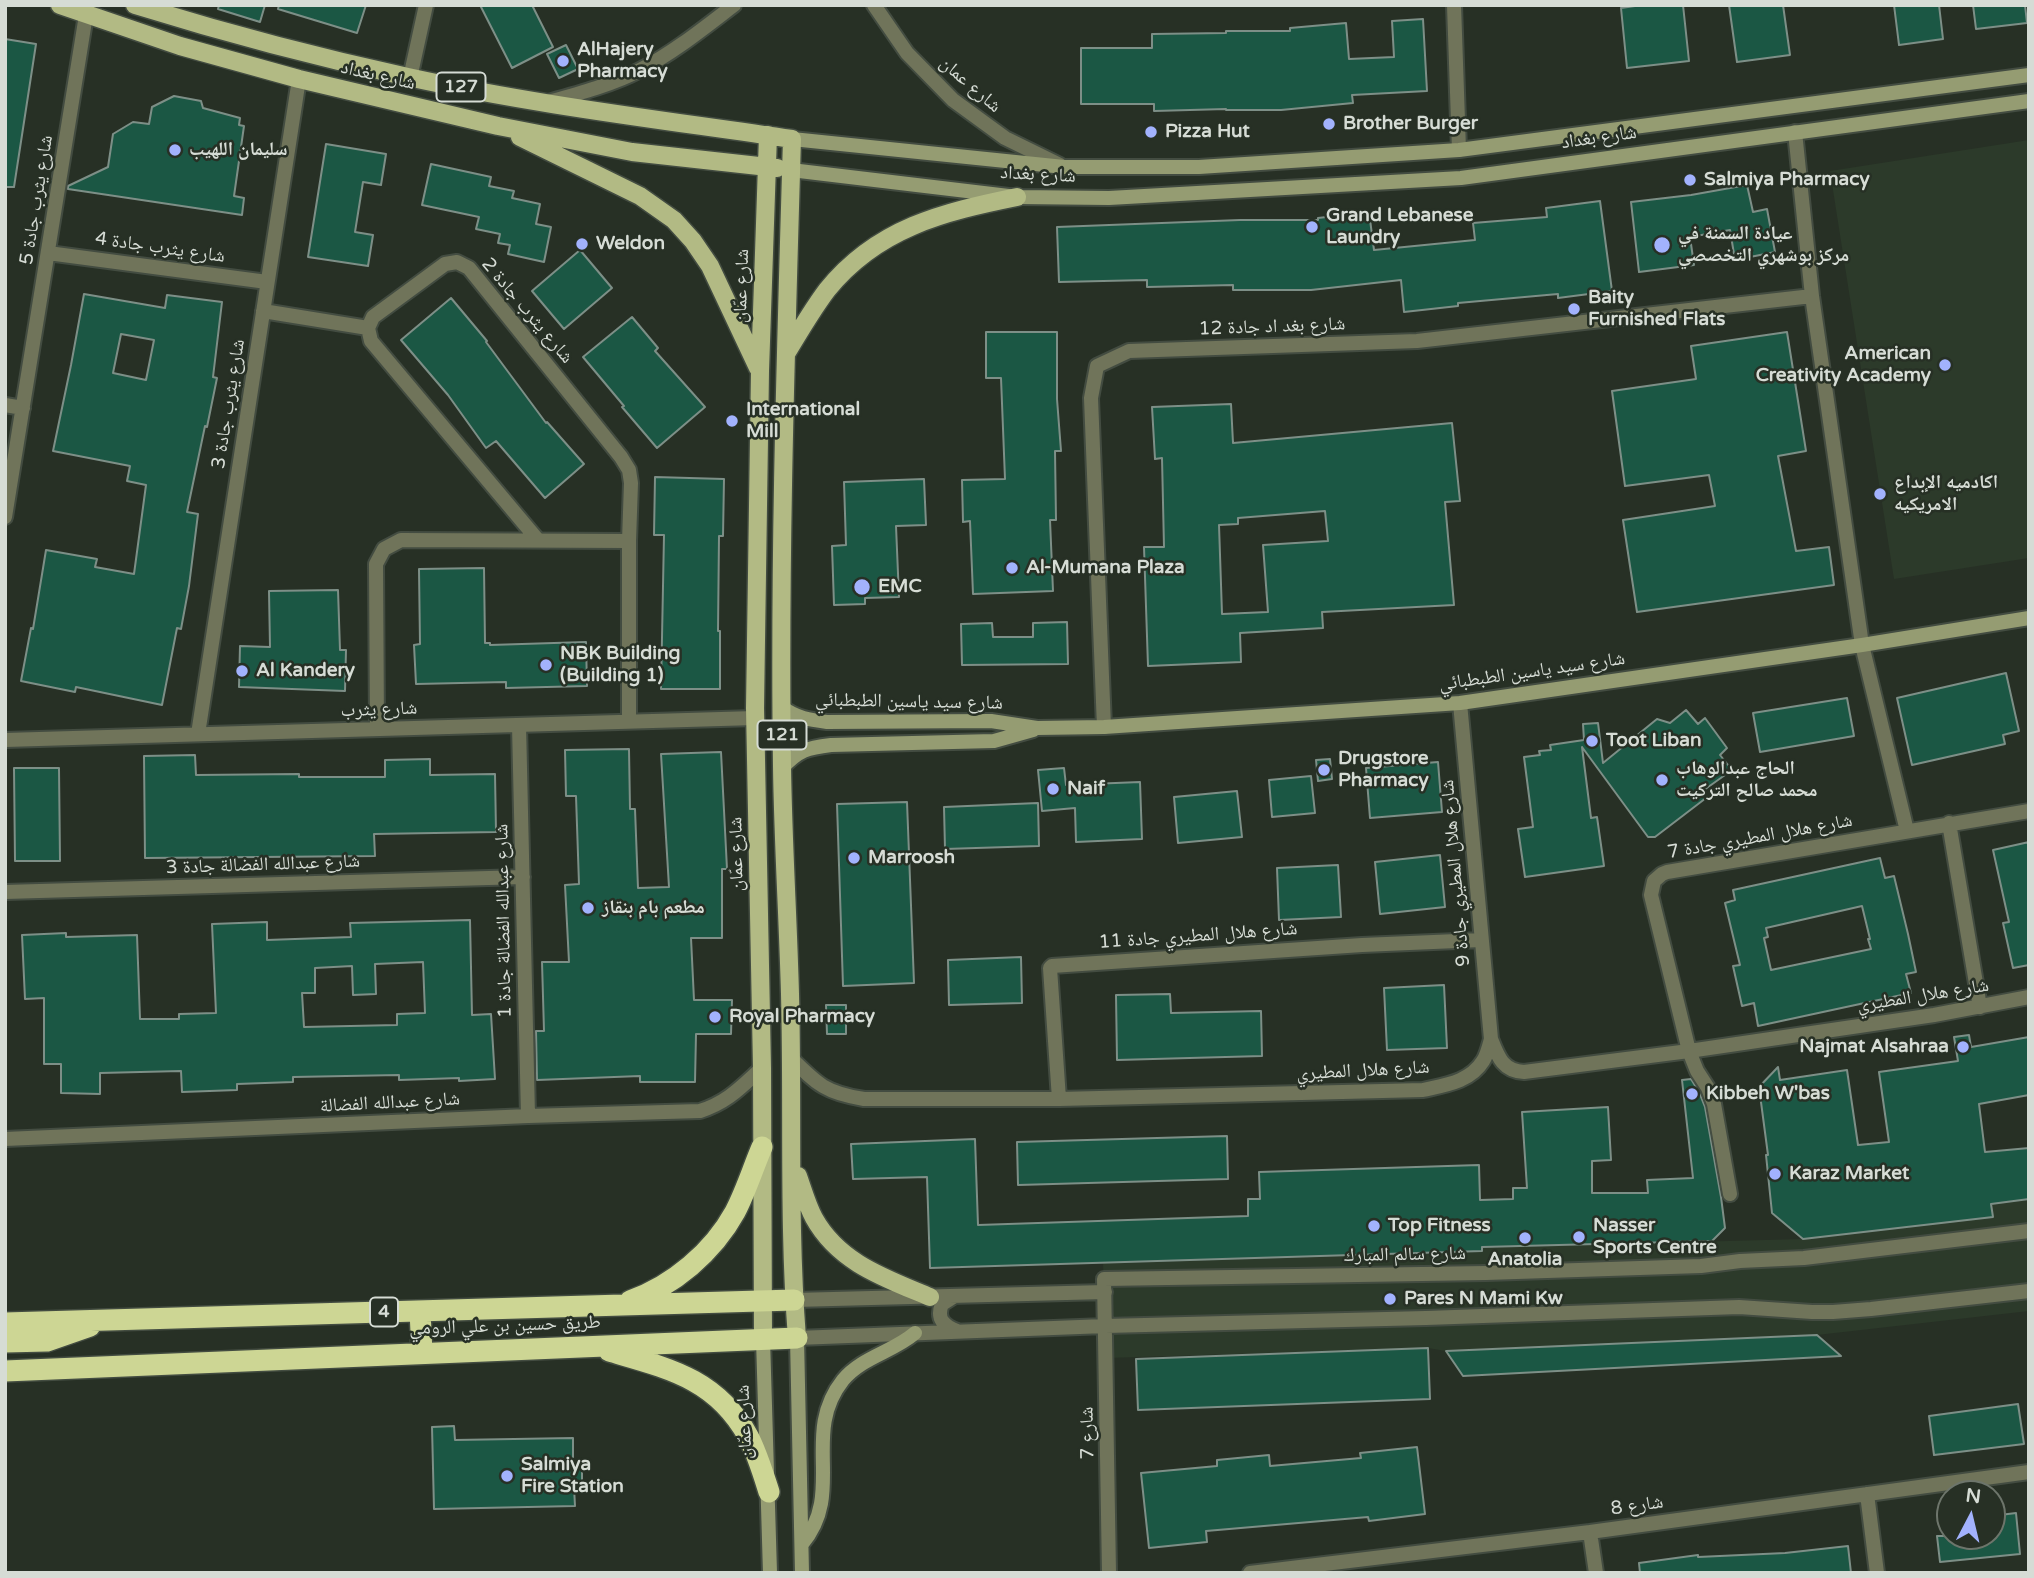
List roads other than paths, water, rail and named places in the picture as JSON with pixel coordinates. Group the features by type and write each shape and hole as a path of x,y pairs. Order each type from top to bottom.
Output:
{"highway":[{"path":"618,1306 645,1296 665,1284 709,1248 735,1212 762,1147"},
{"name":"طريق حسين بن علي الرومي","path":"5,1323 794,1300"},
{"path":"420,1311 422,1353"},
{"path":"5,1342 47,1341 108,1320"},
{"name":"طريق حسين بن علي الرومي","path":"5,1371 797,1338"},
{"path":"590,1346 680,1373 715,1395 734,1414 749,1437 769,1492"}],"main road":[{"name":"شارع بغداد","path":"60,5 180,46 299,79 498,126 632,152 1017,197 1109,198 1461,178 2029,101"},
{"name":"شارع بغداد","path":"135,5 292,49 410,78 545,103 792,139 1064,167 1199,167 1459,150 2029,75"},
{"path":"498,126 640,196 674,220 710,266 760,371"},
{"name":"شارع عمّان","path":"768,135 760,371 755,718 762,1068 763,1339 771,1573"},
{"name":"121","path":"792,139 785,357 782,768 802,1573"},
{"path":"785,357 827,290 852,264 880,242 935,216 1017,197"},
{"name":"شارع سيد ياسين الطبطبائي","path":"782,707 794,716 828,722 991,720 1037,728 1104,727 1460,703 2029,618"},
{"name":"شارع سيد ياسين الطبطبائي","path":"782,768 794,755 807,748 831,745 994,741 1037,728"},
{"path":"792,1158 813,1216 839,1249 852,1261 876,1275 930,1297"},
{"path":"802,1544 820,1512 823,1488 823,1423 835,1391 845,1377 858,1366 871,1357 897,1347 915,1333"}],"street":[{"path":"410,78 426,5"},
{"path":"545,103 581,93 639,71 695,35 734,5"},
{"name":"شارع عمان","path":"874,5 907,53 953,100 1005,138 1064,167"},
{"path":"1454,5 1459,150"},
{"name":"شارع يثرب جادة 5","path":"5,517 86,15"},
{"name":"شارع يثرب جادة 3","path":"198,734 299,79"},
{"path":"1795,132 1812,296 1862,645 1907,831"},
{"name":"شارع يثرب جادة 4","path":"48,253 267,282"},
{"name":"شارع يثرب جادة 2","path":"368,328 373,317 445,264 457,262 469,268 621,457 629,470 631,483 629,721"},
{"name":"شارع بغد اد جادة 12","path":"1104,727 1091,398 1097,366 1129,351 1417,341 1812,296"},
{"path":"263,310 368,328 371,341 537,539"},
{"path":"5,405 23,408"},
{"path":"377,729 376,564 384,549 401,540 629,541"},
{"name":"شارع هلال المطيري جادة 9","path":"1460,703 1491,1039"},
{"name":"شارع يثرب","path":"5,740 755,718"},
{"name":"شارع عبدالله الفضالة جادة 1","path":"519,724 528,1116"},
{"name":"شارع هلال المطيري جادة 7","path":"1730,1194 1714,1104 1689,1051 1651,895 1652,884 1667,872 2029,811"},
{"path":"1949,823 1980,1007"},
{"name":"شارع عبدالله الفضالة جادة 3","path":"5,892 523,877"},
{"name":"شارع هلال المطيري جادة 11","path":"1059,1099 1050,968 1052,966 1362,945 1481,940"},
{"name":"شارع هلال المطيري","path":"1491,1039 1500,1060 1508,1069 1524,1072 1689,1051 1980,1007 2029,997"},
{"name":"شارع هلال المطيري","path":"791,1058 826,1089 840,1095 864,1099 1059,1099 1423,1090 1458,1082 1472,1074 1484,1061 1491,1039"},
{"name":"شارع عبدالله الفضالة","path":"5,1139 700,1111 719,1105 762,1068"},
{"name":"شارع سالم المبارك","path":"1105,1292 1104,1279 1486,1273 1701,1266 1804,1258 2029,1231"},
{"path":"797,1338 1739,1307 1833,1312 2029,1291"},
{"path":"794,1300 1105,1292"},
{"name":"شارع 7","path":"1105,1292 1108,1573"},
{"path":"953,1297 942,1304 940,1316 944,1324 959,1332"},
{"name":"شارع 8","path":"1250,1573 1590,1532 2029,1472"},
{"path":"1867,1494 1877,1573"},
{"path":"1590,1532 1596,1573"}],"place":[{"name":"AlHajery Pharmacy","path":"563,61"},
{"name":"Brother Burger","path":"1329,124"},
{"name":"Pizza Hut","path":"1151,132"},
{"name":"سليمان اللهيب","path":"175,150"},
{"name":"Salmiya Pharmacy","path":"1690,180"},
{"name":"Grand Lebanese Laundry","path":"1312,227"},
{"name":"Weldon","path":"582,244"},
{"name":"عيادة السمنة في مركز بوشهري التخصصي","path":"1662,245"},
{"name":"Baity Furnished Flats","path":"1574,309"},
{"name":"American Creativity Academy","path":"1945,365"},
{"name":"International Mill","path":"732,421"},
{"name":"اكادميه الإبداع الامريكيه","path":"1880,494"},
{"name":"Al-Mumana Plaza","path":"1012,568"},
{"name":"EMC","path":"862,587"},
{"name":"NBK Building (Building 1)","path":"546,665"},
{"name":"Al Kandery","path":"242,671"},
{"name":"Toot Liban","path":"1592,741"},
{"name":"Drugstore Pharmacy","path":"1324,770"},
{"name":"الحاج عبدالوهاب محمد صالح التركيت","path":"1662,780"},
{"name":"Naif","path":"1053,789"},
{"name":"Marroosh","path":"854,858"},
{"name":"مطعم بام بنقاز","path":"588,908"},
{"name":"Royal Pharmacy","path":"715,1017"},
{"name":"Najmat Alsahraa","path":"1963,1047"},
{"name":"Kibbeh W'bas","path":"1692,1094"},
{"name":"Karaz Market","path":"1775,1174"},
{"name":"Top Fitness","path":"1374,1226"},
{"name":"Nasser Sports Centre","path":"1579,1237"},
{"name":"Anatolia","path":"1525,1238"},
{"name":"Pares N Mami Kw","path":"1390,1299"},
{"name":"Salmiya Fire Station","path":"507,1476"}]}
